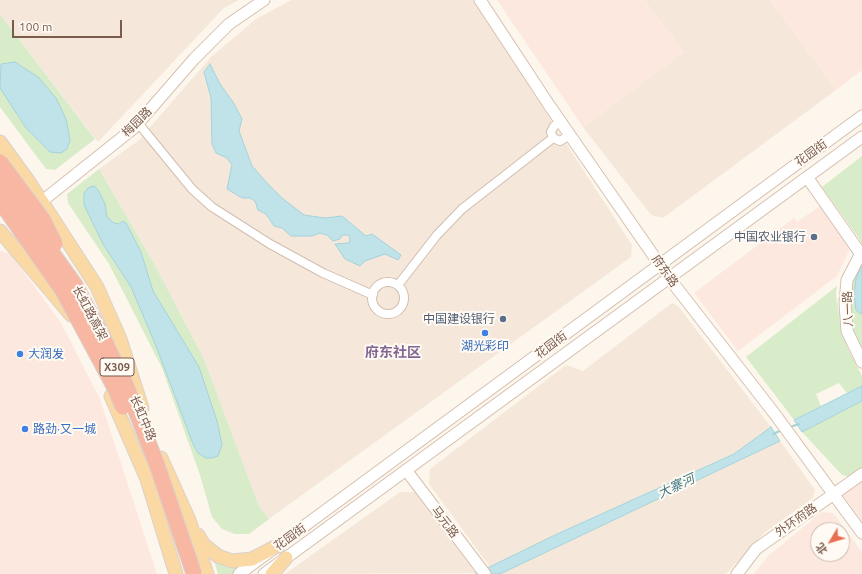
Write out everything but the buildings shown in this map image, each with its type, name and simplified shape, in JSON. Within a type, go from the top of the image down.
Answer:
[{"type":"highway","points":[[0,162],[43,220],[75,285]]},
{"type":"highway","name":"长虹路高架","points":[[0,180],[75,285],[125,383],[157,465],[202,571]]},
{"type":"highway","name":"长虹路高架","points":[[0,201],[50,270],[83,326],[115,388],[149,467],[182,574]]},
{"type":"highway","points":[[0,213],[50,270]]},
{"type":"main road","name":"梅园路","points":[[0,232],[42,201],[138,123],[194,59],[229,24],[264,0]]},
{"type":"main road","name":"府东路","points":[[480,0],[561,122],[669,278],[781,422],[862,533]]},
{"type":"main road","name":"花园街","points":[[239,574],[862,116]]},
{"type":"main road","name":"花园街","points":[[264,574],[862,137]]},
{"type":"main road","points":[[0,142],[42,201],[97,287],[120,339],[153,442]]},
{"type":"main road","name":"长虹中路","points":[[0,170],[80,280],[117,350],[142,417],[189,520],[202,571]]},
{"type":"main road","name":"八一路","points":[[807,177],[858,250],[860,256],[847,280],[845,303],[847,331],[862,362]]},
{"type":"main road","name":"长虹中路","points":[[0,208],[71,315],[95,360],[147,479],[176,574]]},
{"type":"main road","points":[[0,232],[71,315]]},
{"type":"main road","name":"马元路","points":[[406,470],[483,571]]},
{"type":"main road","name":"外环府路","points":[[737,574],[756,549],[862,474]]},
{"type":"main road","points":[[189,520],[204,545],[218,556],[232,562],[252,559],[279,545]]},
{"type":"main road","points":[[272,574],[286,558]]},
{"type":"main road","points":[[182,574],[202,571]]},
{"type":"street","points":[[561,122],[554,126],[551,132],[553,138],[560,141],[570,135]]},
{"type":"street","points":[[138,123],[192,189],[212,207],[277,248],[323,273],[373,295]]},
{"type":"street","points":[[398,285],[437,235],[462,209],[553,138]]},
{"type":"street","points":[[383,283],[393,283],[398,285],[402,289],[404,299],[400,308],[392,313],[382,312],[378,309],[373,300],[373,295],[378,286],[383,283]]},
{"type":"shaded area","points":[[0,0],[239,0],[224,8],[98,142],[0,14]]},
{"type":"shaded area","points":[[291,0],[473,0],[632,245],[631,257],[269,519],[259,506],[204,359],[156,267],[99,169],[139,140],[211,57],[256,19]]},
{"type":"shaded area","points":[[497,0],[644,0],[684,52],[583,127]]},
{"type":"shaded area","points":[[644,0],[770,0],[836,90],[663,218],[651,215],[583,127],[684,52]]},
{"type":"shaded area","points":[[770,0],[862,0],[862,70],[836,90]]},
{"type":"shaded area","points":[[820,206],[846,241],[849,251],[837,276],[738,351],[694,293],[794,218],[797,222]]},
{"type":"shaded area","points":[[0,251],[11,254],[61,323],[100,399],[157,574],[0,574]]},
{"type":"shaded area","points":[[672,303],[678,306],[771,427],[734,454],[555,535],[490,567],[429,484],[430,469],[566,365],[583,371]]},
{"type":"shaded area","points":[[780,441],[815,490],[813,498],[764,533],[726,574],[500,574]]},
{"type":"shaded area","points":[[862,481],[862,521],[843,495]]},
{"type":"shaded area","points":[[400,492],[415,492],[476,573],[285,574]]},
{"type":"shaded area","points":[[822,512],[833,513],[840,522],[810,522],[810,562],[850,562],[850,536],[862,552],[862,574],[754,574],[768,556]]},
{"type":"green space","points":[[0,14],[95,139],[55,170],[46,169],[0,107]]},
{"type":"green space","points":[[862,156],[862,248],[860,240],[822,187]]},
{"type":"green space","points":[[99,169],[156,267],[204,359],[259,506],[269,519],[249,534],[235,534],[222,529],[212,517],[200,475],[162,368],[109,264],[68,203],[67,194]]},
{"type":"green space","points":[[862,248],[862,351],[855,338],[847,310],[846,294]]},
{"type":"green space","points":[[837,286],[836,295],[840,322],[848,349],[862,376],[862,386],[847,393],[839,383],[816,394],[821,406],[794,420],[746,357]]},
{"type":"green space","points":[[862,401],[862,470],[852,477],[842,475],[802,432]]},
{"type":"green space","points":[[212,553],[245,562],[236,574],[218,574]]},
{"type":"water","points":[[15,62],[38,77],[56,98],[66,119],[70,140],[67,149],[61,153],[50,152],[26,128],[0,88],[1,64]]},
{"type":"water","points":[[210,64],[220,84],[233,102],[242,119],[239,131],[252,166],[268,184],[282,198],[304,215],[325,218],[342,216],[366,236],[372,234],[401,255],[398,260],[385,254],[365,261],[360,266],[345,259],[335,244],[349,243],[349,235],[342,235],[340,239],[333,241],[327,235],[320,233],[312,236],[291,236],[282,228],[274,226],[266,214],[258,210],[255,201],[250,198],[242,198],[227,189],[232,165],[227,158],[216,153],[212,144],[211,98],[204,72]]},
{"type":"water","points":[[94,186],[98,190],[105,204],[107,217],[114,223],[119,224],[123,221],[126,223],[141,252],[153,291],[199,367],[217,421],[222,445],[218,456],[206,458],[198,453],[193,444],[156,346],[131,287],[103,244],[84,205],[84,194],[88,188]]},
{"type":"water","points":[[862,264],[861,314],[856,310],[854,294],[856,279]]},
{"type":"water","points":[[862,386],[862,401],[802,432],[794,420]]},
{"type":"water","points":[[771,427],[780,441],[500,574],[475,574],[555,535],[734,454]]},
{"type":"waterway","name":"大寨河","points":[[790,427],[799,424]]},
{"type":"waterway","name":"大寨河","points":[[773,434],[782,430]]},
{"type":"place","name":"中国农业银行","points":[[814,237]]},
{"type":"place","name":"中国建设银行","points":[[503,319]]},
{"type":"place","name":"湖光彩印","points":[[485,333]]},
{"type":"place","name":"大润发","points":[[20,354]]},
{"type":"place","name":"路劲·又一城","points":[[25,429]]},
{"type":"district","name":"府东社区","points":[[393,352]]}]
